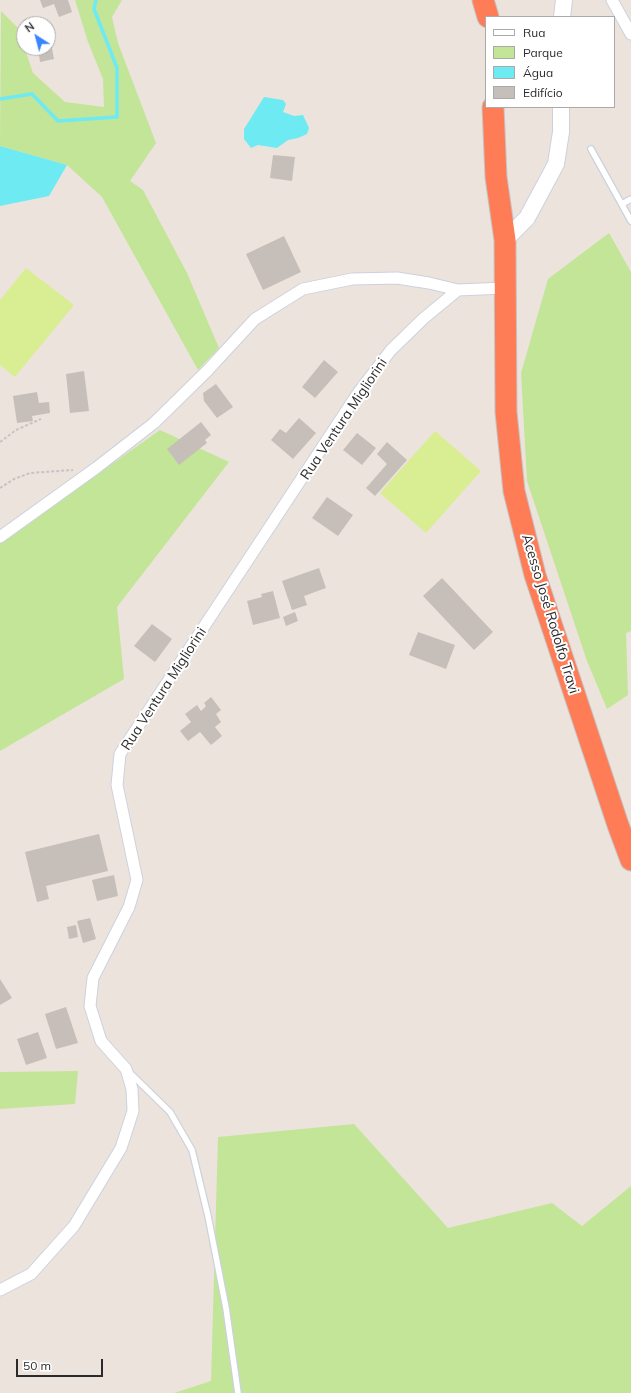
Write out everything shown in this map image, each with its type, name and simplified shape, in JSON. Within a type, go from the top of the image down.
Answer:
[{"type":"highway","points":[[483,0],[488,16]]},
{"type":"highway","name":"Acesso José Rodolfo Travi","points":[[494,108],[496,176],[505,240],[506,412],[514,491],[535,575],[631,860]]},
{"type":"street","points":[[562,16],[564,0]]},
{"type":"street","points":[[612,0],[631,34]]},
{"type":"street","points":[[505,240],[527,218],[556,164],[561,132],[561,108]]},
{"type":"street","points":[[0,537],[96,468],[154,423],[207,371],[255,319],[303,289],[352,279],[397,278],[458,290],[505,288]]},
{"type":"street","name":"Rua Ventura Migliorini","points":[[0,1290],[31,1274],[74,1226],[118,1154],[133,1111],[132,1089],[126,1069],[101,1041],[90,1006],[93,978],[129,907],[137,880],[117,785],[120,754],[358,393],[391,350],[424,318],[458,290]]},
{"type":"lane","points":[[591,149],[631,221]]},
{"type":"lane","points":[[622,204],[631,199]]},
{"type":"lane","points":[[126,1069],[170,1112],[192,1150],[208,1216],[226,1308],[238,1393]]},
{"type":"path","points":[[0,442],[16,430],[41,419]]},
{"type":"path","points":[[0,488],[14,479],[30,474],[96,468]]},
{"type":"green space","points":[[75,0],[122,0],[112,17],[118,43],[156,143],[130,181],[143,190],[187,273],[219,348],[198,370],[102,197],[67,165],[0,146],[1,11],[16,26],[16,56],[27,56],[33,73],[65,102],[104,107],[103,79],[88,42]]},
{"type":"green space","points":[[609,233],[631,272],[631,631],[626,633],[628,695],[607,709],[587,661],[527,481],[521,373],[548,279]]},
{"type":"green space","points":[[26,268],[74,305],[15,377],[0,365],[0,300]]},
{"type":"green space","points":[[160,430],[229,462],[117,607],[124,679],[0,751],[0,543]]},
{"type":"green space","points":[[435,431],[481,471],[426,533],[380,493]]},
{"type":"green space","points":[[78,1071],[75,1104],[0,1109],[0,1072]]},
{"type":"green space","points":[[354,1124],[448,1228],[552,1203],[582,1226],[631,1186],[631,1393],[174,1393],[211,1381],[218,1137]]},
{"type":"water","points":[[264,97],[283,100],[286,104],[283,112],[294,116],[303,115],[309,128],[307,134],[288,140],[277,148],[258,145],[251,148],[244,139],[244,129]]},
{"type":"water","points":[[0,146],[67,165],[49,196],[0,206]]},
{"type":"building","points":[[40,0],[68,0],[72,12],[59,17],[54,4],[43,8]]},
{"type":"building","points":[[39,56],[53,56],[54,59],[40,62]]},
{"type":"building","points":[[273,155],[295,157],[292,181],[270,178]]},
{"type":"building","points":[[284,236],[301,272],[263,290],[246,254]]},
{"type":"building","points":[[324,360],[338,372],[315,398],[302,387]]},
{"type":"building","points":[[84,371],[89,411],[70,413],[66,374]]},
{"type":"building","points":[[216,384],[233,407],[217,418],[204,401],[203,393]]},
{"type":"building","points":[[37,392],[39,403],[49,402],[50,413],[32,416],[33,421],[17,423],[13,396]]},
{"type":"building","points":[[299,418],[316,433],[293,459],[271,440],[280,429],[286,433]]},
{"type":"building","points":[[201,422],[211,435],[205,440],[207,443],[179,465],[167,449]]},
{"type":"building","points":[[357,433],[376,448],[362,465],[343,450]]},
{"type":"building","points":[[387,442],[407,460],[375,496],[366,488],[387,464],[377,454]]},
{"type":"building","points":[[327,497],[353,515],[338,536],[312,518]]},
{"type":"building","points":[[319,568],[326,588],[304,596],[307,605],[292,610],[282,581]]},
{"type":"building","points":[[442,578],[493,632],[474,650],[423,596]]},
{"type":"building","points":[[273,591],[280,618],[253,625],[247,601],[262,597],[261,594]]},
{"type":"building","points":[[295,612],[298,621],[286,626],[283,617]]},
{"type":"building","points":[[152,624],[172,639],[155,662],[134,646]]},
{"type":"building","points":[[418,632],[455,645],[446,669],[409,655]]},
{"type":"building","points":[[211,697],[221,710],[216,714],[221,722],[215,727],[222,736],[211,745],[200,732],[188,741],[180,731],[191,722],[185,714],[197,705],[201,711],[206,706],[204,703]]},
{"type":"building","points":[[99,834],[108,871],[46,886],[49,899],[37,902],[25,852]]},
{"type":"building","points":[[114,875],[118,896],[97,901],[92,880]]},
{"type":"building","points":[[90,918],[96,939],[83,943],[77,921]]},
{"type":"building","points":[[76,925],[78,937],[69,939],[67,927]]},
{"type":"building","points":[[0,979],[12,998],[0,1005]]},
{"type":"building","points":[[66,1007],[78,1043],[56,1049],[45,1014]]},
{"type":"building","points":[[38,1032],[47,1058],[26,1065],[17,1039]]},
{"type":"waterway","points":[[0,99],[32,94],[58,121],[117,117],[117,68],[94,9],[96,0]]}]
